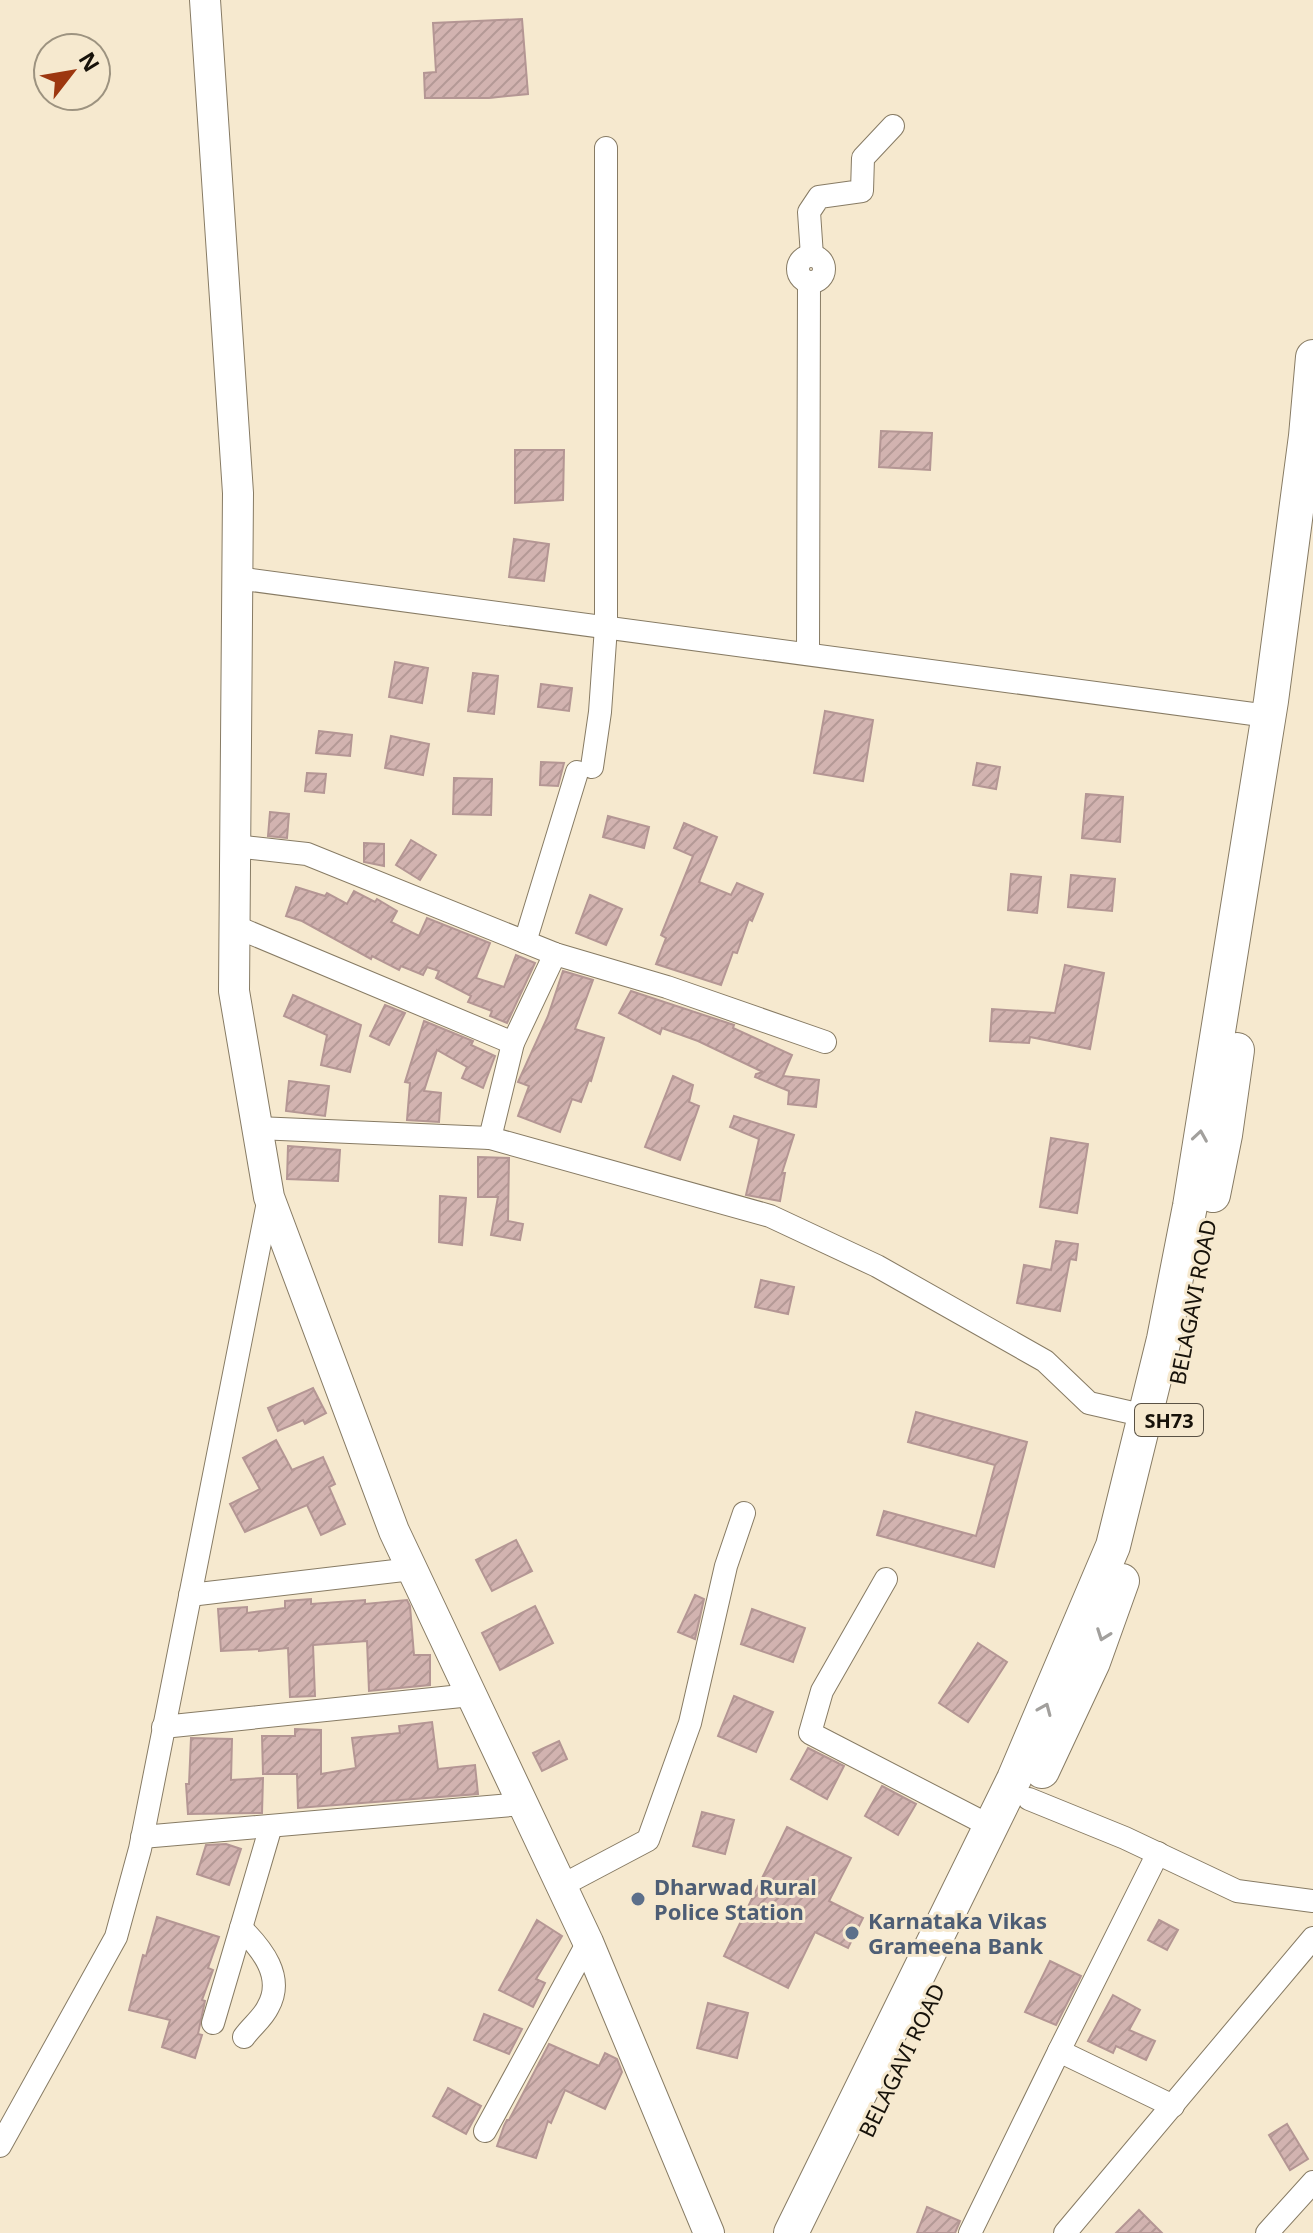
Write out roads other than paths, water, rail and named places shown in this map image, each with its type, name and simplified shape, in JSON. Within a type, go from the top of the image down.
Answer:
[{"type":"main road","points":[[205,0],[238,493],[234,991],[269,1197],[394,1531],[588,1942],[709,2233]]},
{"type":"main road","points":[[791,2233],[992,1827],[1113,1546],[1164,1339],[1190,1206],[1268,716],[1306,436],[1313,357]]},
{"type":"main road","name":"BELAGAVI ROAD","points":[[816,2233],[1093,1662],[1146,1514],[1169,1420],[1225,1135],[1245,989],[1291,717],[1313,543]]},
{"type":"street","points":[[808,654],[809,283],[798,272],[799,264],[804,257],[812,256],[809,212],[819,197],[862,191],[863,158],[893,126]]},
{"type":"street","points":[[525,942],[584,770],[600,712],[606,627],[606,148]]},
{"type":"street","points":[[237,578],[1268,716]]},
{"type":"street","points":[[235,846],[307,854],[555,954],[667,987],[825,1042]]},
{"type":"street","points":[[234,926],[513,1043]]},
{"type":"street","points":[[490,1138],[513,1043],[555,954]]},
{"type":"street","points":[[257,1128],[490,1138],[770,1216],[877,1266],[1045,1361],[1089,1403],[1146,1416]]},
{"type":"street","points":[[0,2146],[116,1937],[142,1837],[269,1197]]},
{"type":"street","points":[[561,1886],[648,1840],[690,1723],[726,1566],[744,1513]]},
{"type":"street","points":[[190,1595],[412,1569]]},
{"type":"street","points":[[886,1579],[822,1691],[810,1733],[992,1827]]},
{"type":"street","points":[[163,1727],[471,1695]]},
{"type":"street","points":[[1029,1799],[1158,1853],[1237,1891],[1313,1901]]},
{"type":"street","points":[[142,1837],[523,1804]]},
{"type":"street","points":[[213,2023],[271,1826]]},
{"type":"street","points":[[970,2233],[1158,1853]]},
{"type":"street","points":[[241,1928],[261,1949],[273,1973],[273,1996],[267,2010],[244,2037]]},
{"type":"street","points":[[1065,2233],[1313,1938]]},
{"type":"street","points":[[485,2131],[588,1942]]},
{"type":"street","points":[[1059,2051],[1173,2106]]},
{"type":"street","points":[[1267,2233],[1313,2182]]},
{"type":"place","name":"Dharwad Rural Police Station","points":[[638,1899]]},
{"type":"place","name":"Karnataka Vikas Grameena Bank","points":[[852,1933]]}]
